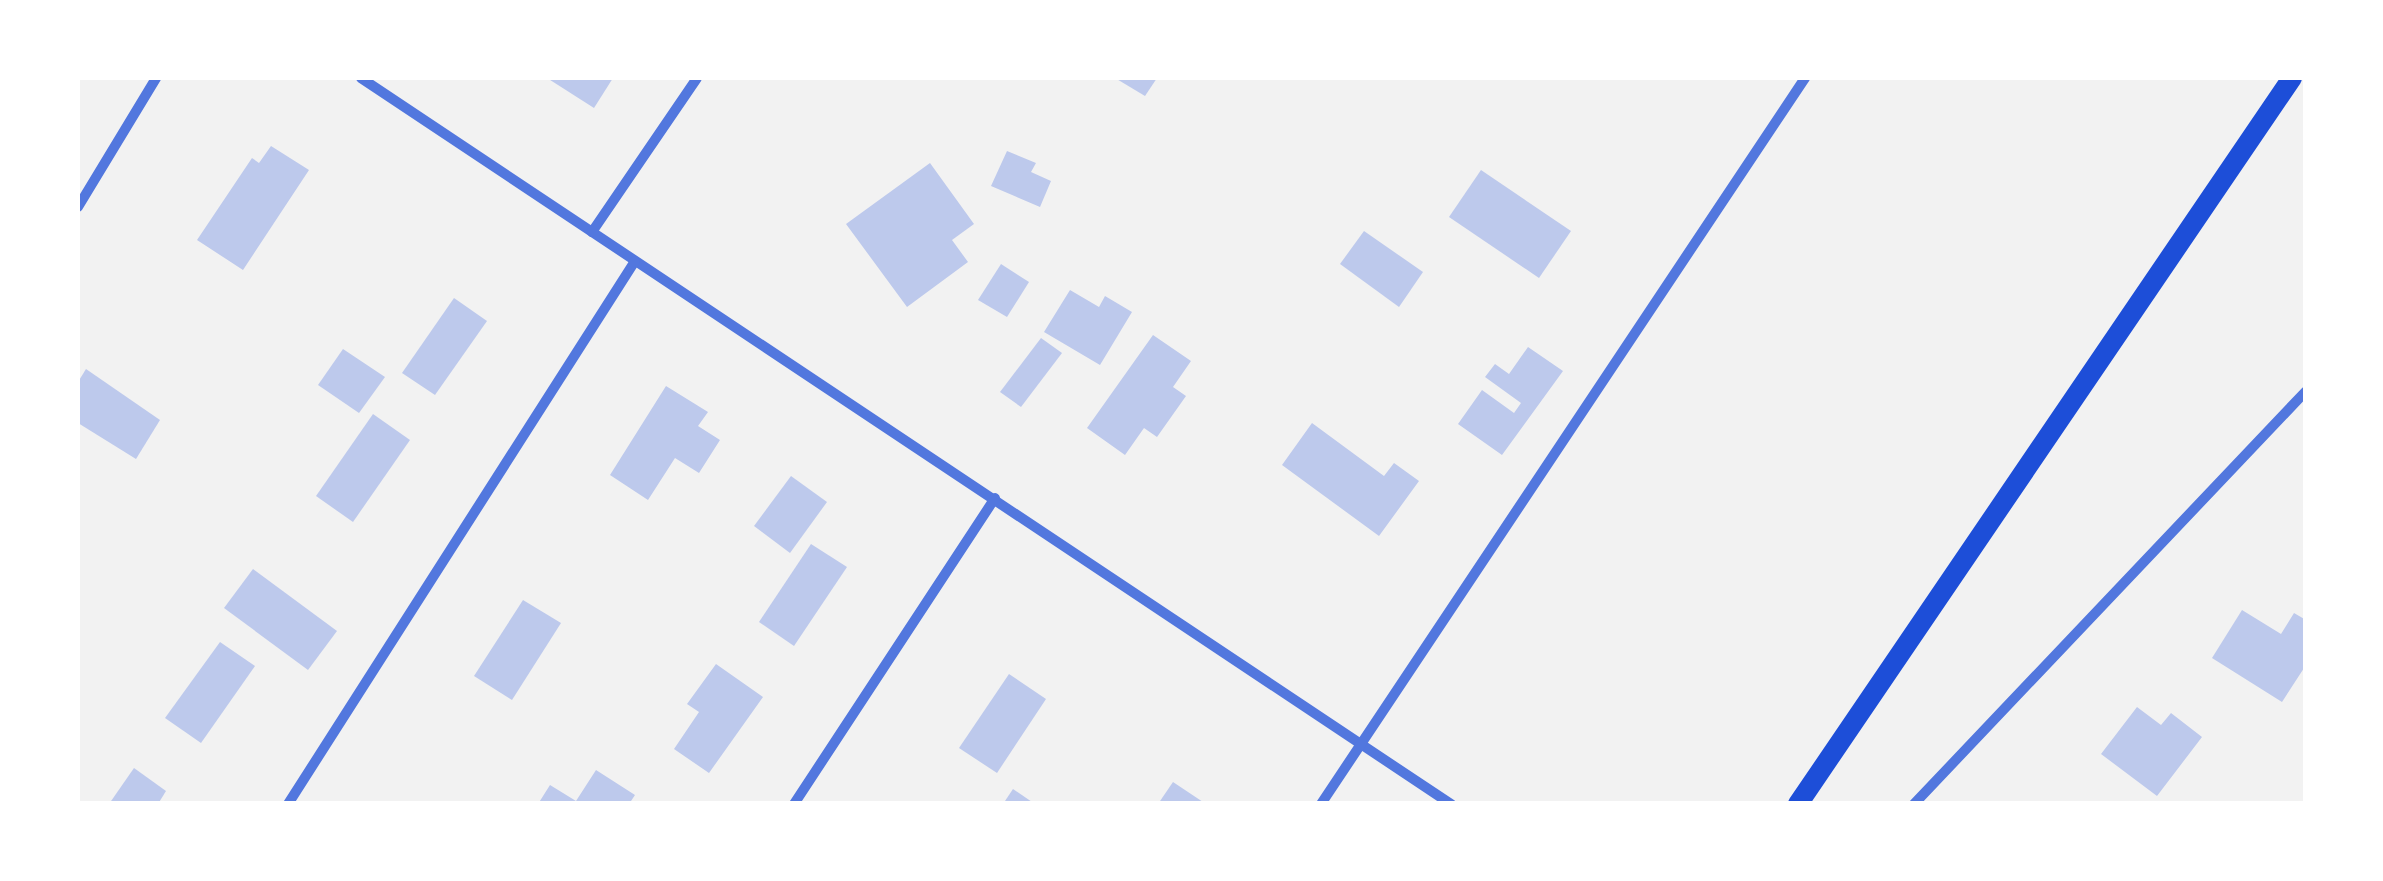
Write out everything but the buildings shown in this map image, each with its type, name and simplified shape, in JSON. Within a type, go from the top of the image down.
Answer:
[{"type":"main road","points":[[1798,804],[2292,78]]},
{"type":"street","points":[[78,207],[156,78]]},
{"type":"street","points":[[361,78],[1451,804]]},
{"type":"street","points":[[592,232],[697,78]]},
{"type":"street","points":[[1320,804],[1805,78]]},
{"type":"street","points":[[288,804],[635,261]]},
{"type":"street","points":[[1914,804],[2306,391]]},
{"type":"street","points":[[794,804],[995,498]]}]
